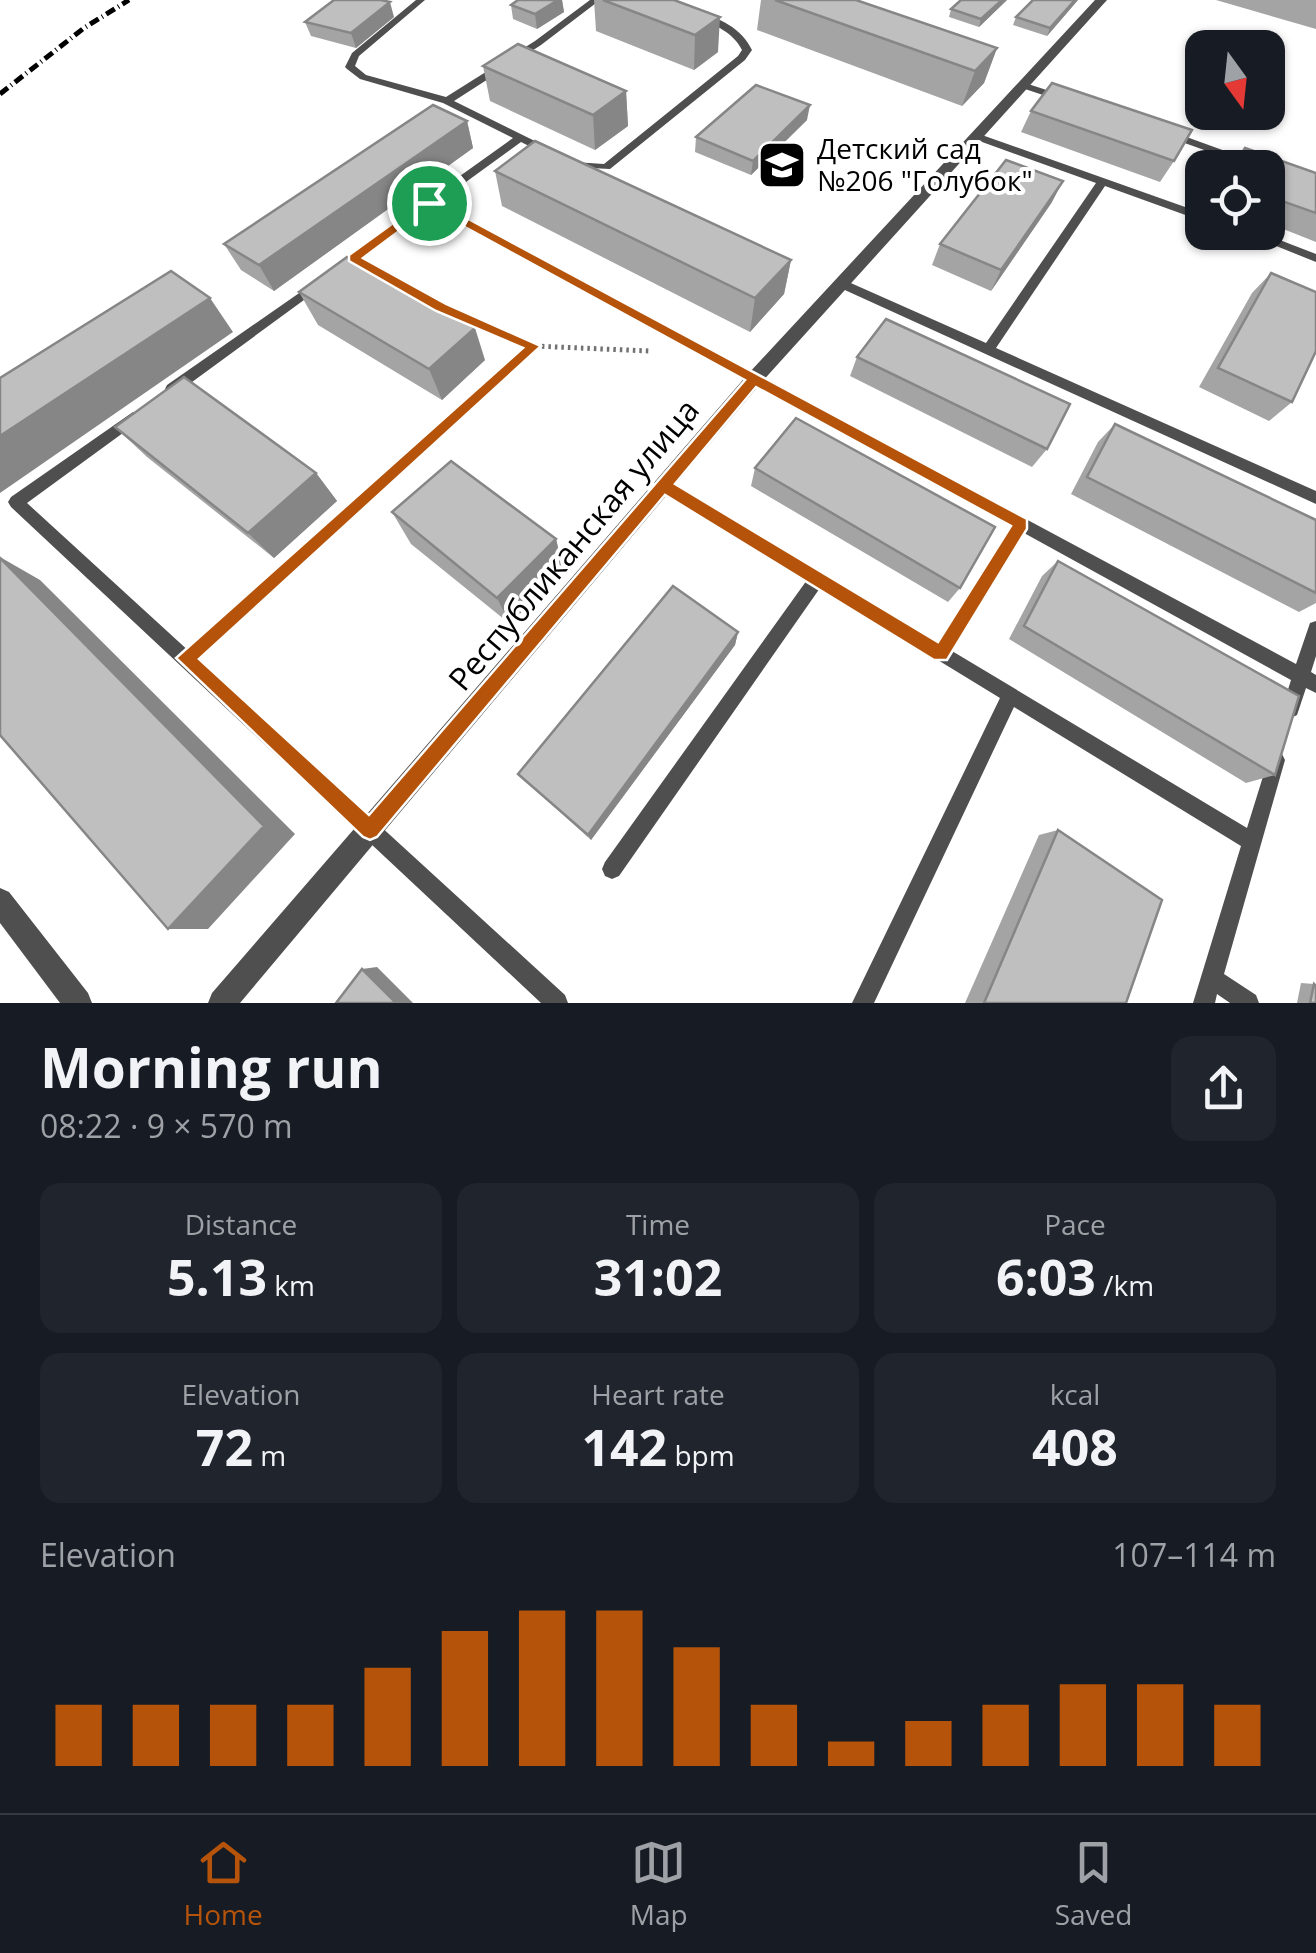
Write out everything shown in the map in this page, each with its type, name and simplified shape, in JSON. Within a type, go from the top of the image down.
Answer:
[{"type":"street","name":"Республиканская улица","points":[[222,1003],[754,379],[1101,0]]},
{"type":"street","points":[[0,901],[78,1003]]},
{"type":"lane","points":[[421,0],[355,55],[350,66],[363,77],[447,102],[580,168],[606,167],[637,146],[747,50],[744,42],[724,26],[692,12],[701,6]]},
{"type":"lane","points":[[447,102],[596,0]]},
{"type":"lane","points":[[1022,85],[1079,104]]},
{"type":"lane","points":[[1154,129],[1215,150]]},
{"type":"lane","points":[[160,398],[521,136]]},
{"type":"lane","points":[[975,136],[1185,211]]},
{"type":"lane","points":[[988,350],[1104,181]]},
{"type":"lane","points":[[429,203],[1308,679]]},
{"type":"lane","points":[[1285,246],[1316,258]]},
{"type":"lane","points":[[840,283],[1316,498]]},
{"type":"lane","points":[[144,409],[16,502],[558,1003]]},
{"type":"lane","points":[[664,485],[1252,842]]},
{"type":"lane","points":[[940,654],[1021,524]]},
{"type":"lane","points":[[612,869],[817,579]]},
{"type":"lane","points":[[1204,1003],[1252,842],[1308,679],[1316,629]]},
{"type":"lane","points":[[863,1003],[1010,696]]},
{"type":"lane","points":[[1212,978],[1248,1003]]},
{"type":"path","points":[[353,258],[441,308],[534,346],[706,352]]},
{"type":"path","points":[[185,658],[534,346]]},
{"type":"building","points":[[334,0],[390,2],[351,33],[305,22]]},
{"type":"building","points":[[518,0],[558,0],[535,14],[511,5]]},
{"type":"building","points":[[603,0],[674,0],[720,17],[695,35]]},
{"type":"building","points":[[775,0],[856,0],[997,48],[975,71]]},
{"type":"building","points":[[961,0],[1002,0],[981,19],[951,9]]},
{"type":"building","points":[[1033,0],[1075,0],[1050,28],[1016,17]]},
{"type":"building","points":[[518,44],[626,91],[593,115],[483,66]]},
{"type":"building","points":[[1052,83],[1192,130],[1174,161],[1031,111]]},
{"type":"building","points":[[756,85],[810,105],[753,161],[696,137]]},
{"type":"building","points":[[433,105],[467,121],[259,265],[224,244]]},
{"type":"building","points":[[535,141],[791,260],[755,298],[495,171]]},
{"type":"building","points":[[1006,160],[1063,181],[1001,270],[940,244]]},
{"type":"building","points":[[1285,162],[1316,173],[1316,213],[1285,202]]},
{"type":"building","points":[[347,257],[475,328],[429,369],[299,292]]},
{"type":"building","points":[[171,271],[210,298],[0,436],[0,378]]},
{"type":"building","points":[[1271,273],[1316,292],[1316,351],[1292,402],[1218,368]]},
{"type":"building","points":[[886,319],[1070,404],[1047,449],[857,357]]},
{"type":"building","points":[[184,377],[316,473],[248,533],[115,427]]},
{"type":"building","points":[[796,418],[995,527],[960,588],[755,468]]},
{"type":"building","points":[[1115,424],[1316,520],[1316,593],[1087,477]]},
{"type":"building","points":[[451,461],[556,539],[497,598],[392,512]]},
{"type":"building","points":[[0,558],[264,826],[168,929],[0,735]]},
{"type":"building","points":[[1058,561],[1299,696],[1275,775],[1024,626]]},
{"type":"building","points":[[673,586],[738,632],[588,835],[518,774]]},
{"type":"building","points":[[1058,830],[1162,900],[1126,1003],[984,1003]]},
{"type":"building","points":[[362,969],[396,1003],[336,1003]]},
{"type":"building","points":[[1314,984],[1316,1003],[1310,1003]]},
{"type":"railway","points":[[0,94],[84,28],[129,0]]},
{"type":"place","name":"Детский сад №206 \"Голубок\"","points":[[782,165]]},
{"type":"route","points":[[429,203],[353,258],[441,308],[534,346],[185,658],[370,830],[754,379],[1021,524],[940,654],[664,485],[754,379],[429,203]]}]
